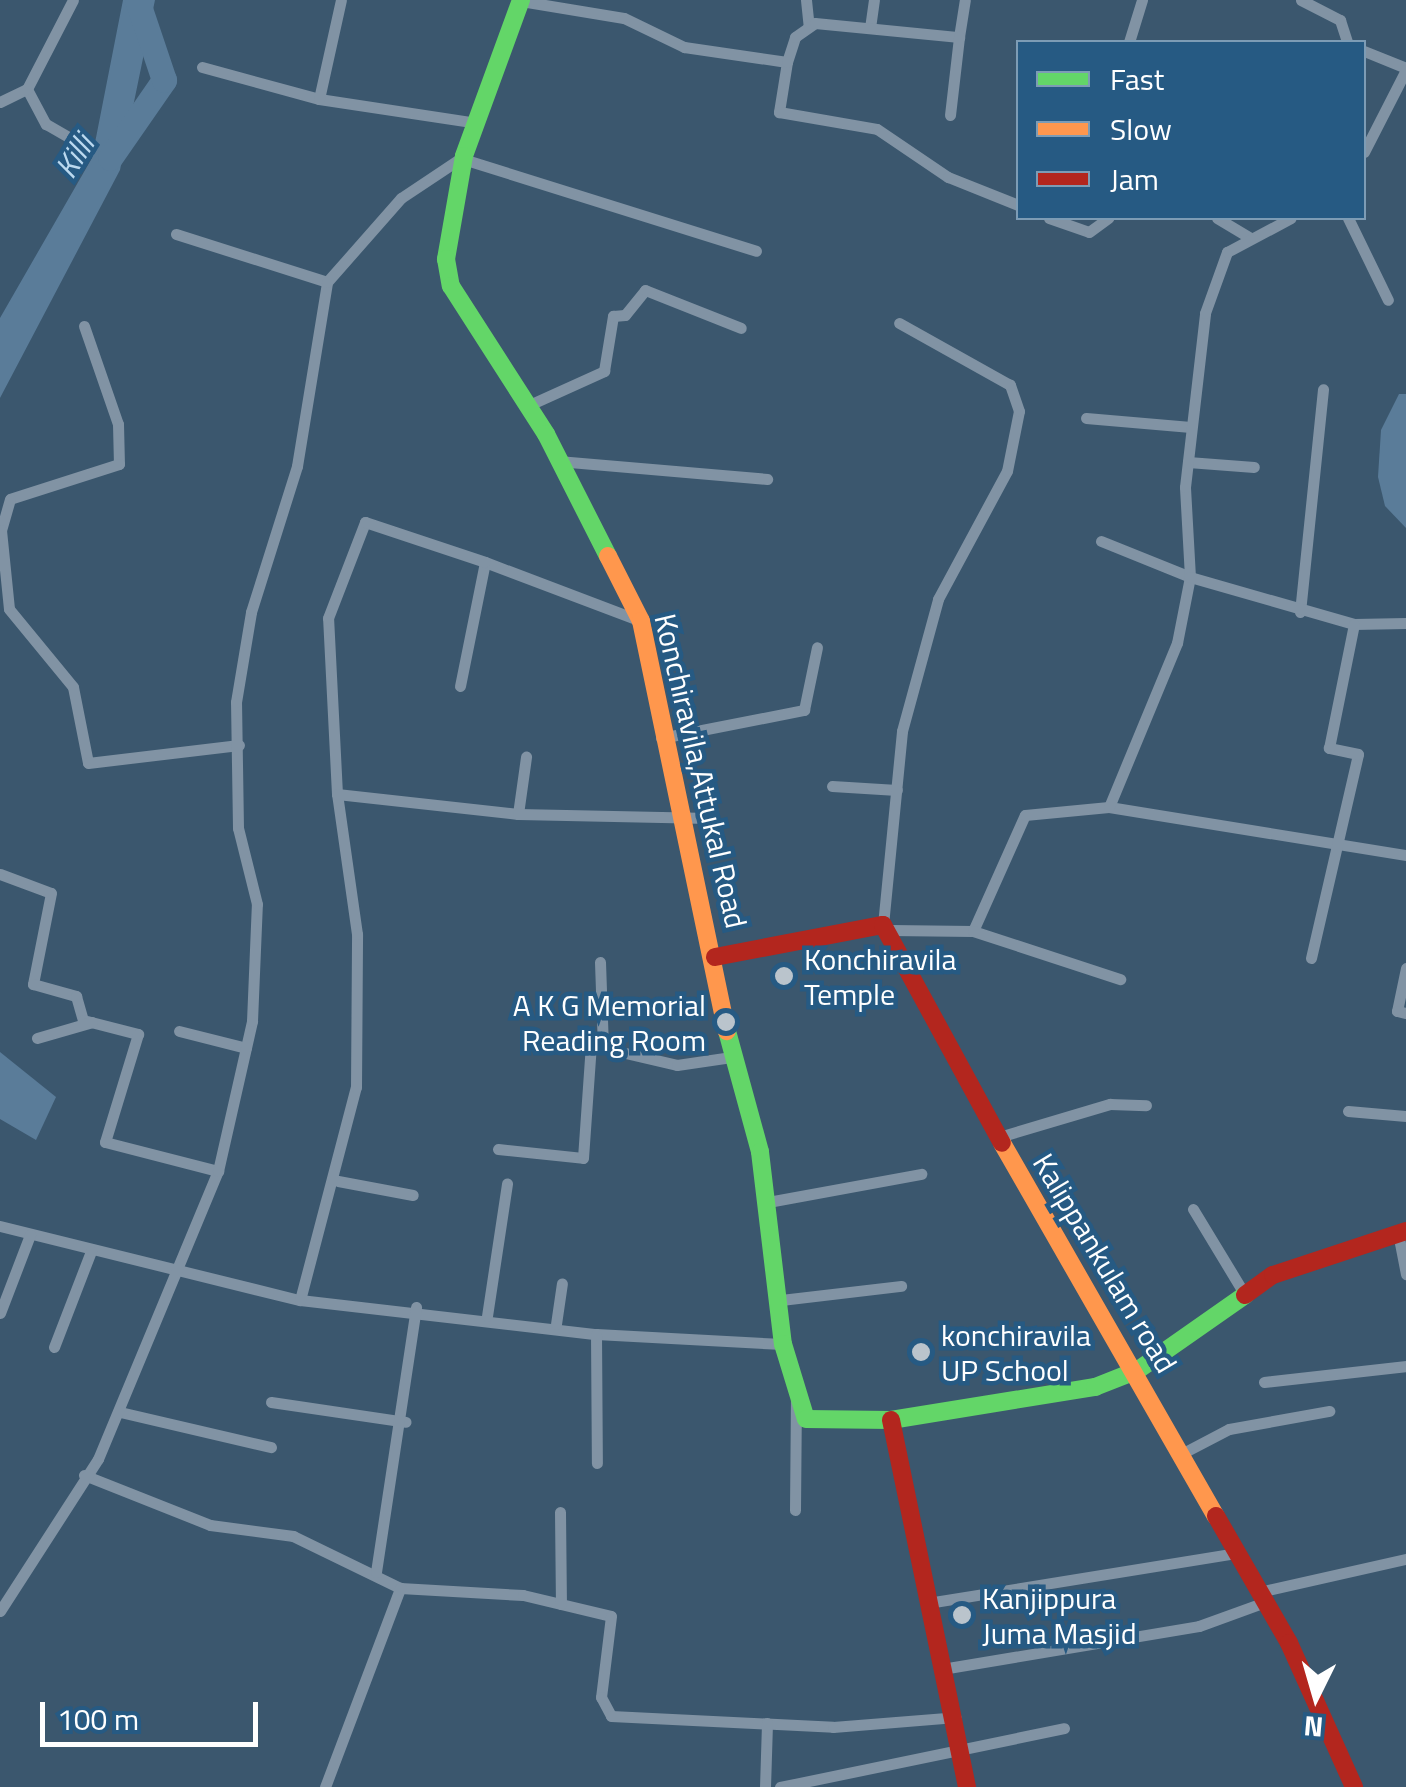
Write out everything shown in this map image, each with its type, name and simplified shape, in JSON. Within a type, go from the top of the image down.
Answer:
[{"type":"main road","name":"Konchiravila,Attukal Road","points":[[521,1],[464,158],[446,259],[451,286],[558,460],[641,621],[679,823],[715,957],[731,1057],[768,1202],[783,1344],[796,1398]]},
{"type":"main road","points":[[715,957],[801,932],[887,927]]},
{"type":"main road","name":"Kalippankulam road","points":[[887,927],[999,1137],[1138,1370],[1262,1597],[1354,1787]]},
{"type":"main road","points":[[796,1398],[806,1420],[891,1420],[1094,1387],[1138,1370],[1245,1295],[1340,1246],[1402,1232]]},
{"type":"main road","points":[[891,1420],[948,1668],[967,1787]]},
{"type":"street","points":[[0,102],[27,89],[73,0]]},
{"type":"street","points":[[319,98],[340,0]]},
{"type":"street","points":[[806,0],[809,28],[787,62],[779,112],[878,128],[948,177],[1016,204]]},
{"type":"street","points":[[870,28],[874,0]]},
{"type":"street","points":[[950,115],[964,0]]},
{"type":"street","points":[[1130,40],[1142,0]]},
{"type":"street","points":[[1301,0],[1340,20],[1346,40]]},
{"type":"street","points":[[521,1],[624,18],[684,47],[787,62]]},
{"type":"street","points":[[809,28],[870,28],[960,37]]},
{"type":"street","points":[[1366,53],[1406,69],[1366,148]]},
{"type":"street","points":[[202,67],[319,98],[478,123]]},
{"type":"street","points":[[27,89],[46,124],[74,140],[77,160]]},
{"type":"street","points":[[0,1611],[120,1412],[218,1171],[246,1048],[256,904],[238,828],[239,746],[251,612],[297,466],[327,282],[401,198],[464,158],[756,251]]},
{"type":"street","points":[[1055,220],[1089,232],[1105,220]]},
{"type":"street","points":[[1220,220],[1250,238]]},
{"type":"street","points":[[1109,808],[1178,644],[1190,577],[1191,427],[1216,278],[1228,252],[1286,220]]},
{"type":"street","points":[[1349,220],[1388,300]]},
{"type":"street","points":[[176,234],[327,282]]},
{"type":"street","points":[[526,406],[604,371],[612,316],[626,315],[645,290],[741,328]]},
{"type":"street","points":[[898,323],[1010,385],[1019,411],[1006,472],[938,599],[902,731],[887,927],[973,931],[1120,979]]},
{"type":"street","points":[[84,326],[118,424],[120,464],[10,500],[1,530],[9,609],[73,687],[88,763],[239,746]]},
{"type":"street","points":[[1300,612],[1324,389]]},
{"type":"street","points":[[1086,418],[1191,427]]},
{"type":"street","points":[[558,460],[768,479]]},
{"type":"street","points":[[1188,462],[1254,467]]},
{"type":"street","points":[[300,1300],[338,1181],[356,1087],[359,980],[336,794],[328,618],[365,522],[641,621]]},
{"type":"street","points":[[1100,541],[1190,577],[1300,612],[1354,624],[1406,623]]},
{"type":"street","points":[[460,686],[485,562]]},
{"type":"street","points":[[1310,958],[1358,754],[1329,748],[1354,624]]},
{"type":"street","points":[[661,738],[804,710],[817,647]]},
{"type":"street","points":[[518,814],[526,757]]},
{"type":"street","points":[[832,786],[896,790]]},
{"type":"street","points":[[336,794],[518,814],[679,823],[709,818]]},
{"type":"street","points":[[973,931],[1024,815],[1109,808],[1406,855]]},
{"type":"street","points":[[0,874],[51,893],[34,984],[76,996],[92,1022]]},
{"type":"street","points":[[600,962],[603,1049]]},
{"type":"street","points":[[1406,968],[1397,1011],[1406,1013]]},
{"type":"street","points":[[37,1038],[92,1022],[138,1034],[105,1142],[218,1171]]},
{"type":"street","points":[[180,1031],[246,1048]]},
{"type":"street","points":[[498,1149],[583,1158],[591,1045],[676,1065],[731,1057]]},
{"type":"street","points":[[999,1137],[1110,1104],[1146,1105]]},
{"type":"street","points":[[1348,1111],[1406,1116]]},
{"type":"street","points":[[768,1202],[921,1174]]},
{"type":"street","points":[[338,1181],[413,1195]]},
{"type":"street","points":[[486,1316],[507,1184]]},
{"type":"street","points":[[1193,1209],[1245,1295]]},
{"type":"street","points":[[0,1226],[300,1300],[416,1307],[556,1324],[596,1334],[783,1344]]},
{"type":"street","points":[[1402,1232],[1406,1274]]},
{"type":"street","points":[[0,1313],[30,1235]]},
{"type":"street","points":[[54,1348],[91,1251]]},
{"type":"street","points":[[556,1324],[562,1283]]},
{"type":"street","points":[[781,1300],[901,1286]]},
{"type":"street","points":[[376,1572],[406,1422],[416,1307]]},
{"type":"street","points":[[596,1334],[597,1463]]},
{"type":"street","points":[[1264,1382],[1406,1366]]},
{"type":"street","points":[[795,1510],[796,1398]]},
{"type":"street","points":[[271,1402],[406,1422]]},
{"type":"street","points":[[1182,1454],[1229,1429],[1329,1410]]},
{"type":"street","points":[[120,1412],[271,1447]]},
{"type":"street","points":[[84,1475],[210,1525],[293,1536],[376,1572],[400,1588],[561,1604],[610,1616],[600,1697],[611,1716],[767,1723],[956,1717]]},
{"type":"street","points":[[560,1512],[561,1604]]},
{"type":"street","points":[[934,1602],[1237,1552]]},
{"type":"street","points":[[948,1668],[1198,1626],[1262,1597],[1406,1559]]},
{"type":"street","points":[[324,1787],[400,1588]]},
{"type":"street","points":[[765,1787],[767,1723]]},
{"type":"street","points":[[780,1787],[1064,1728]]},
{"type":"water","points":[[123,0],[155,0],[120,170],[0,398],[0,318],[92,158]]},
{"type":"water","points":[[1399,394],[1406,394],[1406,528],[1385,506],[1378,477],[1381,430]]},
{"type":"water","points":[[0,1052],[56,1097],[36,1140],[0,1119]]},
{"type":"waterway","name":"Killi","points":[[110,158],[164,80],[137,0]]},
{"type":"traffic: fast","points":[[521,0],[464,156],[446,259],[451,286],[546,434],[608,556]]},
{"type":"traffic: fast","points":[[727,1031],[760,1152],[783,1344],[806,1419],[891,1420],[1095,1387],[1138,1370],[1245,1295]]},
{"type":"traffic: slow","points":[[608,556],[641,621],[727,1031]]},
{"type":"traffic: slow","points":[[1002,1143],[1216,1516]]},
{"type":"traffic: jam","points":[[715,957],[883,925],[1002,1143]]},
{"type":"traffic: jam","points":[[1245,1295],[1273,1275],[1406,1231]]},
{"type":"traffic: jam","points":[[891,1420],[967,1787]]},
{"type":"traffic: jam","points":[[1216,1516],[1289,1643],[1354,1787]]},
{"type":"place","name":"Konchiravila Temple","points":[[784,976]]},
{"type":"place","name":"A K G Memorial Reading Room","points":[[726,1022]]},
{"type":"place","name":"konchiravila UP School","points":[[921,1352]]},
{"type":"place","name":"Kanjippura Juma Masjid","points":[[962,1615]]}]
